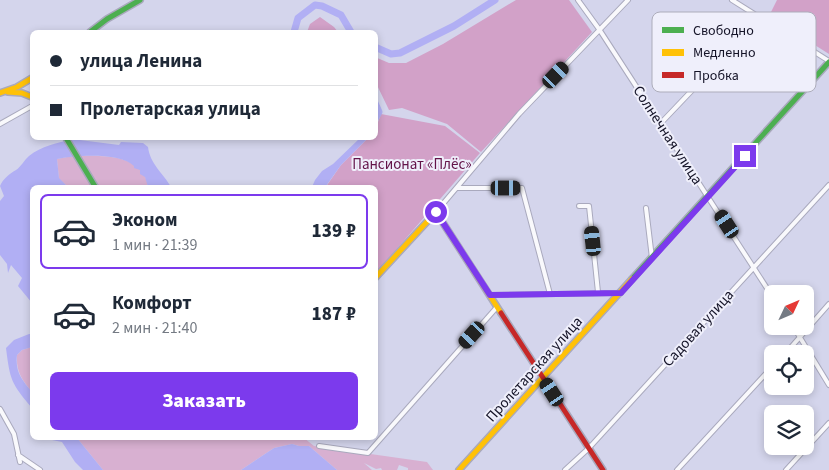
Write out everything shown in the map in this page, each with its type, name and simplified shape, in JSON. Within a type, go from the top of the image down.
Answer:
[{"type":"street","points":[[93,30],[140,0]]},
{"type":"street","name":"Солнечная улица","points":[[578,0],[709,196],[765,285]]},
{"type":"street","points":[[378,275],[436,212],[519,114],[628,0]]},
{"type":"street","points":[[732,0],[750,12]]},
{"type":"street","points":[[816,54],[829,62]]},
{"type":"street","name":"Пролетарская улица","points":[[816,77],[829,62]]},
{"type":"street","points":[[8,92],[30,79]]},
{"type":"street","points":[[660,124],[690,92]]},
{"type":"street","name":"Пролетарская улица","points":[[459,470],[802,92]]},
{"type":"street","points":[[0,93],[22,93],[30,96]]},
{"type":"street","points":[[0,124],[30,107]]},
{"type":"street","points":[[67,140],[94,185]]},
{"type":"street","name":"Садовая улица","points":[[566,470],[589,448],[829,185]]},
{"type":"street","points":[[456,188],[522,188],[550,294]]},
{"type":"street","points":[[579,206],[589,206],[598,292]]},
{"type":"street","points":[[646,208],[652,258]]},
{"type":"street","points":[[436,212],[603,470]]},
{"type":"street","points":[[490,295],[621,293]]},
{"type":"street","points":[[793,345],[829,304]]},
{"type":"street","points":[[319,446],[368,453],[497,307]]},
{"type":"street","points":[[798,335],[829,385]]},
{"type":"street","points":[[676,470],[764,376]]},
{"type":"street","points":[[0,409],[14,434],[20,462]]},
{"type":"street","points":[[786,470],[829,423]]},
{"type":"street","points":[[18,455],[40,470]]},
{"type":"shaded area","points":[[72,156],[118,158],[138,167],[145,176],[147,185],[66,185],[59,179],[57,159]]},
{"type":"shaded area","points":[[30,348],[30,390],[20,375],[18,366],[17,355],[22,350]]},
{"type":"shaded area","points":[[79,440],[306,440],[314,446],[427,462],[433,470],[408,470],[408,468],[399,465],[397,470],[382,470],[381,468],[376,469],[364,463],[372,470],[337,470],[309,446],[292,444],[274,448],[241,470],[103,470]]},
{"type":"green space","points":[[516,0],[569,0],[592,32],[481,152],[447,124],[402,108],[389,110],[378,87],[378,58],[389,63],[406,63],[443,44]]},
{"type":"green space","points":[[777,0],[829,0],[829,54],[816,46],[816,12],[771,12]]},
{"type":"green space","points":[[320,17],[336,30],[308,30],[310,24]]},
{"type":"green space","name":"Пансионат «Плёс»","points":[[381,114],[445,126],[480,153],[378,271],[378,185],[327,185],[341,165],[366,140],[378,140],[378,122]]},
{"type":"water","points":[[68,140],[119,145],[121,142],[143,143],[148,147],[151,158],[170,185],[147,185],[145,177],[140,174],[140,170],[119,158],[75,156],[57,159],[59,178],[66,185],[30,185],[30,301],[18,286],[22,278],[11,265],[8,273],[7,264],[0,255],[0,201],[4,196],[0,186],[6,177],[18,169],[27,158],[50,145]]},
{"type":"water","points":[[358,140],[366,140],[341,165],[327,185],[313,185],[322,171],[333,164]]},
{"type":"water","points":[[30,334],[30,348],[22,350],[17,355],[17,366],[20,375],[30,390],[30,406],[20,393],[10,374],[6,348],[14,340]]},
{"type":"water","points":[[52,440],[79,440],[103,470],[83,470],[75,462],[62,442]]},
{"type":"water","points":[[292,444],[309,446],[337,470],[241,470],[274,448]]},
{"type":"waterway","points":[[378,48],[391,54],[400,53],[454,26],[495,0]]},
{"type":"waterway","points":[[295,30],[298,18],[315,5],[322,6],[341,15],[350,30]]},
{"type":"waterway","points":[[378,110],[378,114]]},
{"type":"traffic: fast","points":[[93,30],[107,19],[140,0]]},
{"type":"traffic: fast","points":[[816,76],[829,62]]},
{"type":"traffic: fast","points":[[632,279],[802,92]]},
{"type":"traffic: fast","points":[[67,140],[94,185]]},
{"type":"traffic: slow","points":[[0,93],[17,87],[30,79]]},
{"type":"traffic: slow","points":[[8,92],[22,93],[30,96]]},
{"type":"traffic: slow","points":[[378,275],[436,212],[501,313]]},
{"type":"traffic: slow","points":[[459,470],[632,279]]},
{"type":"traffic: jam","points":[[501,313],[603,470]]},
{"type":"route","points":[[436,212],[490,295],[621,293],[745,156]]}]
